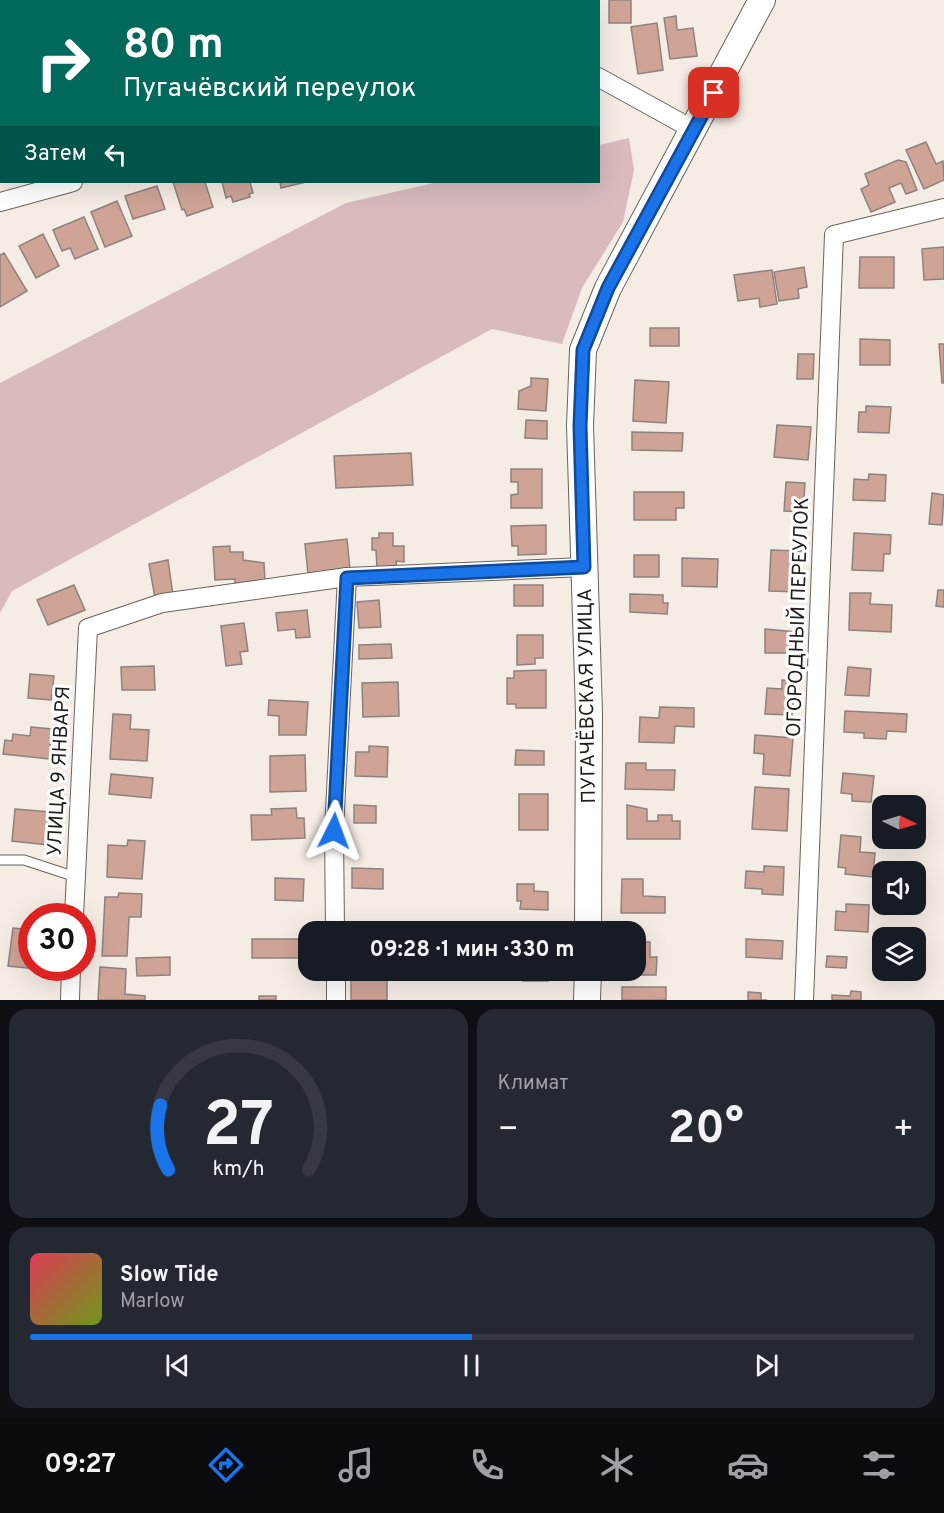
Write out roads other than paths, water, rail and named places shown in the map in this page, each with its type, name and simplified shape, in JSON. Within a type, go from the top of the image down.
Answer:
[{"type":"main road","name":"ПУГАЧЁВСКАЯ УЛИЦА","points":[[588,921],[589,713],[580,426],[583,350],[608,288],[762,0]]},
{"type":"main road","points":[[588,981],[588,1000]]},
{"type":"street","points":[[600,78],[694,130]]},
{"type":"street","points":[[0,202],[69,183]]},
{"type":"street","name":"ОГОРОДНЫЙ ПЕРЕУЛОК","points":[[804,1000],[834,235],[944,208]]},
{"type":"street","points":[[335,921],[334,831],[347,578],[584,567]]},
{"type":"street","name":"УЛИЦА 9 ЯНВАРЯ","points":[[75,903],[88,628],[162,603],[347,578]]},
{"type":"street","points":[[70,1000],[71,981]]},
{"type":"street","points":[[336,981],[336,1000]]},
{"type":"lane","points":[[0,860],[24,860],[76,877]]}]
